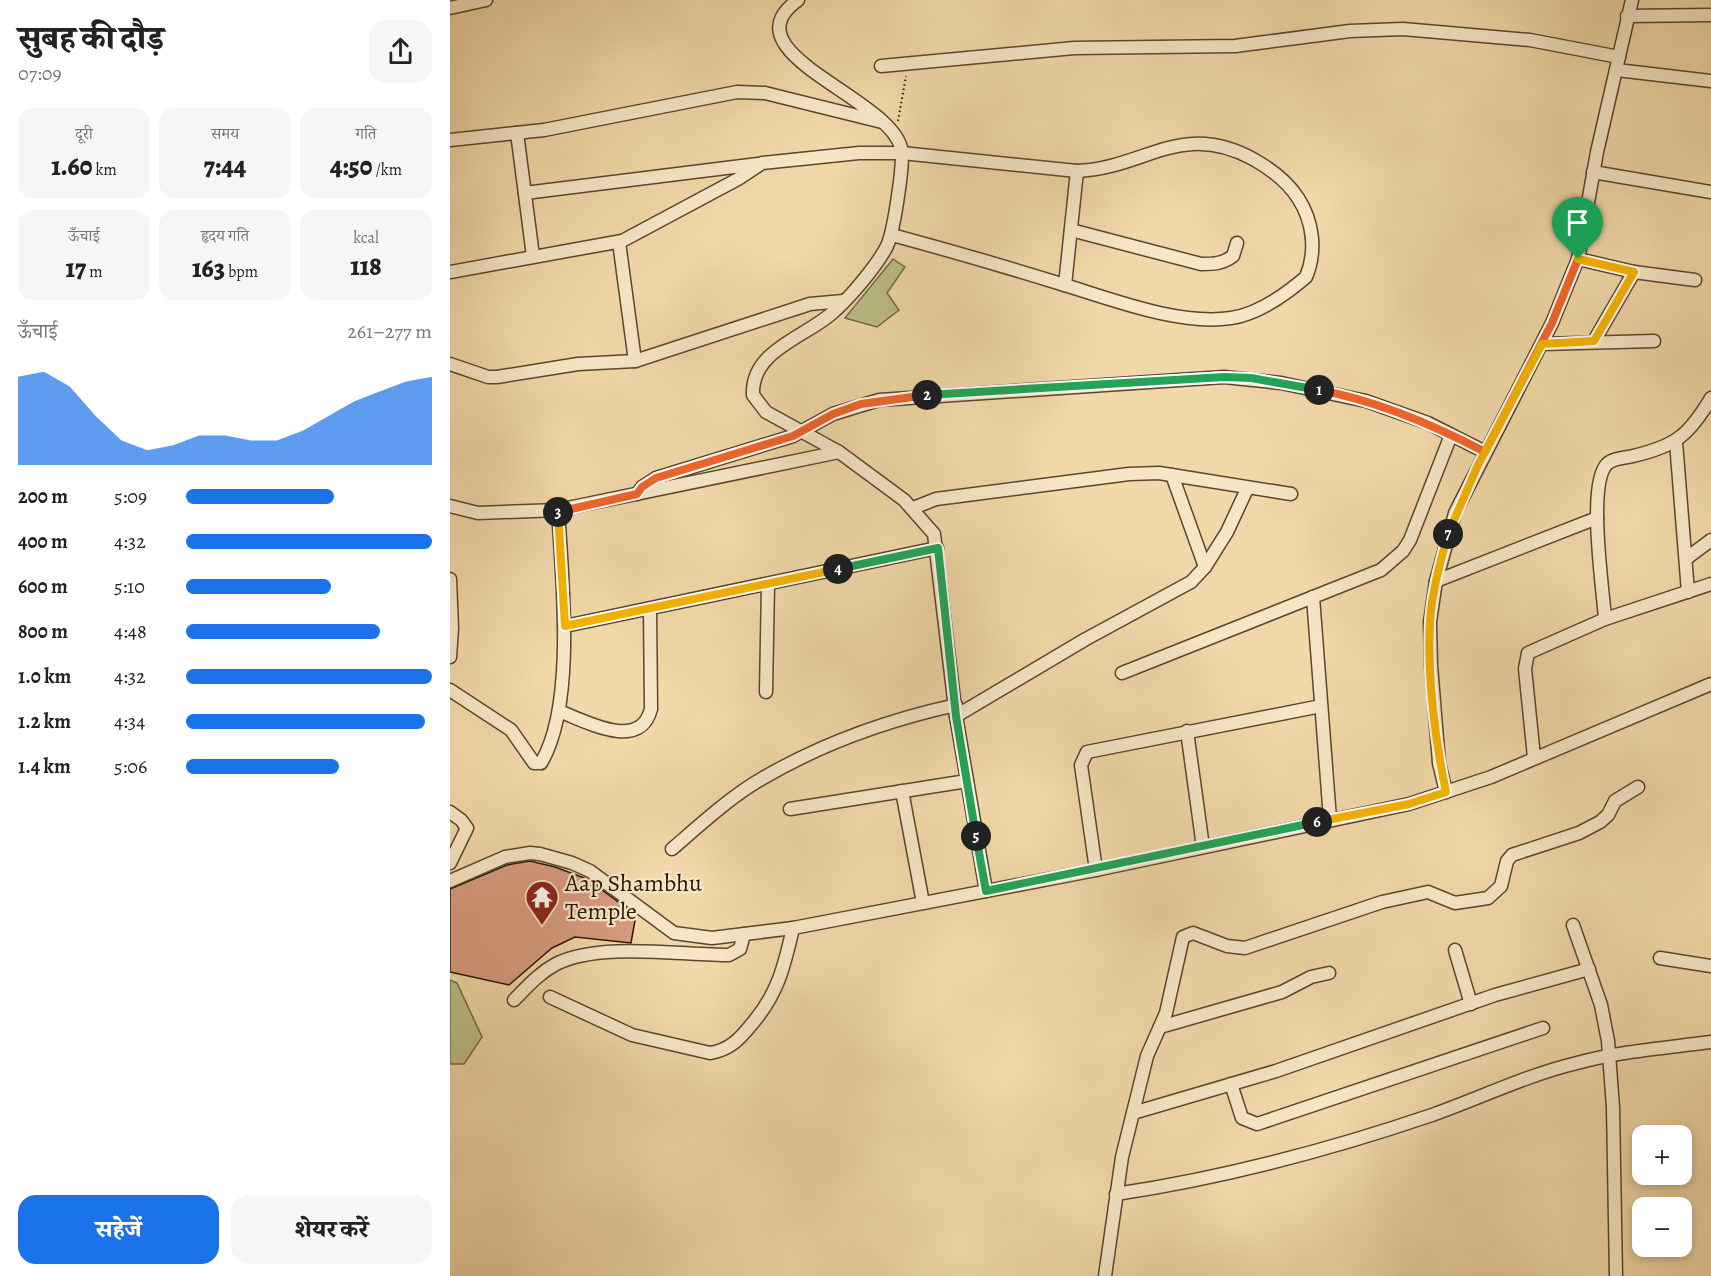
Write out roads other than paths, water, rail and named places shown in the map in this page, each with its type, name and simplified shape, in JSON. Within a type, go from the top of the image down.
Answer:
[{"type":"street","points":[[450,8],[486,0]]},
{"type":"street","points":[[798,0],[787,8],[779,30],[781,41],[788,51],[808,69],[853,97],[889,126],[902,153],[892,235],[884,252],[843,302],[825,319],[770,356],[755,378],[753,395],[766,412],[839,452],[913,508],[934,534],[938,548],[956,710],[986,891]]},
{"type":"street","points":[[1446,792],[1439,763],[1431,665],[1430,622],[1436,581],[1455,513],[1542,344],[1578,259],[1593,172],[1632,0]]},
{"type":"street","points":[[1627,16],[1711,15]]},
{"type":"street","points":[[881,66],[1074,48],[1235,46],[1350,31],[1403,29],[1530,40],[1619,57]]},
{"type":"street","points":[[1617,70],[1711,81]]},
{"type":"street","points":[[450,140],[517,133],[738,92],[765,93],[889,126]]},
{"type":"street","points":[[517,133],[533,256]]},
{"type":"street","points":[[525,193],[859,153],[902,153],[1093,171],[1168,148],[1216,143],[1260,163],[1292,189],[1308,218],[1312,233],[1311,260],[1306,277],[1260,309],[1231,318],[1184,317],[892,235]]},
{"type":"street","points":[[450,272],[619,242],[738,179],[762,163]]},
{"type":"street","points":[[1065,285],[1077,171]]},
{"type":"street","points":[[1593,172],[1711,192]]},
{"type":"street","points":[[1071,230],[1200,264],[1217,264],[1226,261],[1233,256],[1237,243]]},
{"type":"street","points":[[619,242],[635,361]]},
{"type":"street","points":[[1578,259],[1634,272],[1695,280]]},
{"type":"street","points":[[1594,341],[1634,272]]},
{"type":"street","points":[[450,364],[488,377],[497,377],[578,364],[635,361],[810,304],[843,302]]},
{"type":"street","points":[[1542,344],[1654,341]]},
{"type":"street","points":[[637,494],[642,487],[656,478],[793,436],[833,414],[861,404],[897,397],[1224,377],[1281,383],[1366,401],[1416,418],[1485,452]]},
{"type":"street","points":[[1605,619],[1597,518],[1600,476],[1608,463],[1676,442],[1695,423],[1711,398]]},
{"type":"street","points":[[1122,673],[1381,570],[1403,551],[1422,513],[1451,435]]},
{"type":"street","points":[[1676,442],[1689,592]]},
{"type":"street","points":[[450,506],[478,513],[558,510],[839,452]]},
{"type":"street","points":[[913,508],[936,499],[1129,474],[1172,475],[1247,489],[1291,494]]},
{"type":"street","points":[[1172,475],[1205,567]]},
{"type":"street","points":[[672,849],[726,803],[762,778],[864,730],[956,710],[1191,582],[1205,567],[1227,532],[1247,489]]},
{"type":"street","points":[[450,690],[511,729],[537,765],[544,758],[559,711],[565,626],[558,510]]},
{"type":"street","points":[[1436,581],[1597,518]]},
{"type":"street","points":[[1687,558],[1711,540]]},
{"type":"street","points":[[565,626],[938,548]]},
{"type":"street","points":[[450,579],[452,628],[450,657]]},
{"type":"street","points":[[766,692],[768,584]]},
{"type":"street","points":[[1534,757],[1526,659],[1533,649],[1605,619],[1711,584]]},
{"type":"street","points":[[1313,597],[1330,819]]},
{"type":"street","points":[[559,711],[606,730],[639,728],[647,722],[651,709],[650,609]]},
{"type":"street","points":[[450,881],[505,858],[530,853],[540,854],[590,871],[674,933],[712,938],[793,928],[1096,870],[1409,804],[1491,777],[1711,684]]},
{"type":"street","points":[[1096,870],[1081,765],[1082,758],[1093,750],[1321,706]]},
{"type":"street","points":[[1187,731],[1203,847]]},
{"type":"street","points":[[790,809],[967,781]]},
{"type":"street","points":[[1105,1276],[1116,1194],[1133,1113],[1147,1056],[1166,1013],[1180,943],[1187,935],[1193,933],[1227,946],[1245,948],[1382,902],[1428,892],[1455,903],[1488,898],[1501,886],[1507,861],[1512,855],[1579,833],[1600,822],[1608,815],[1615,801],[1638,787]]},
{"type":"street","points":[[902,791],[923,903]]},
{"type":"street","points":[[450,812],[467,828],[450,863]]},
{"type":"street","points":[[1573,925],[1601,1005],[1610,1055],[1616,1276]]},
{"type":"street","points":[[550,997],[632,1035],[710,1053],[720,1052],[729,1048],[744,1034],[772,999],[793,928]]},
{"type":"street","points":[[514,1000],[536,978],[561,961],[611,951],[729,955],[740,949],[744,934]]},
{"type":"street","points":[[1455,950],[1471,1004]]},
{"type":"street","points":[[1660,958],[1711,966]]},
{"type":"street","points":[[1133,1113],[1231,1084],[1471,1004],[1589,969]]},
{"type":"street","points":[[1160,1027],[1282,992],[1311,977],[1329,973]]},
{"type":"street","points":[[1231,1084],[1242,1118],[1257,1124],[1543,1028]]},
{"type":"street","points":[[1116,1194],[1172,1186],[1302,1156],[1432,1115],[1574,1063],[1610,1055],[1711,1042]]},
{"type":"place","name":"Aap Shambhu Temple","points":[[542,926]]}]
